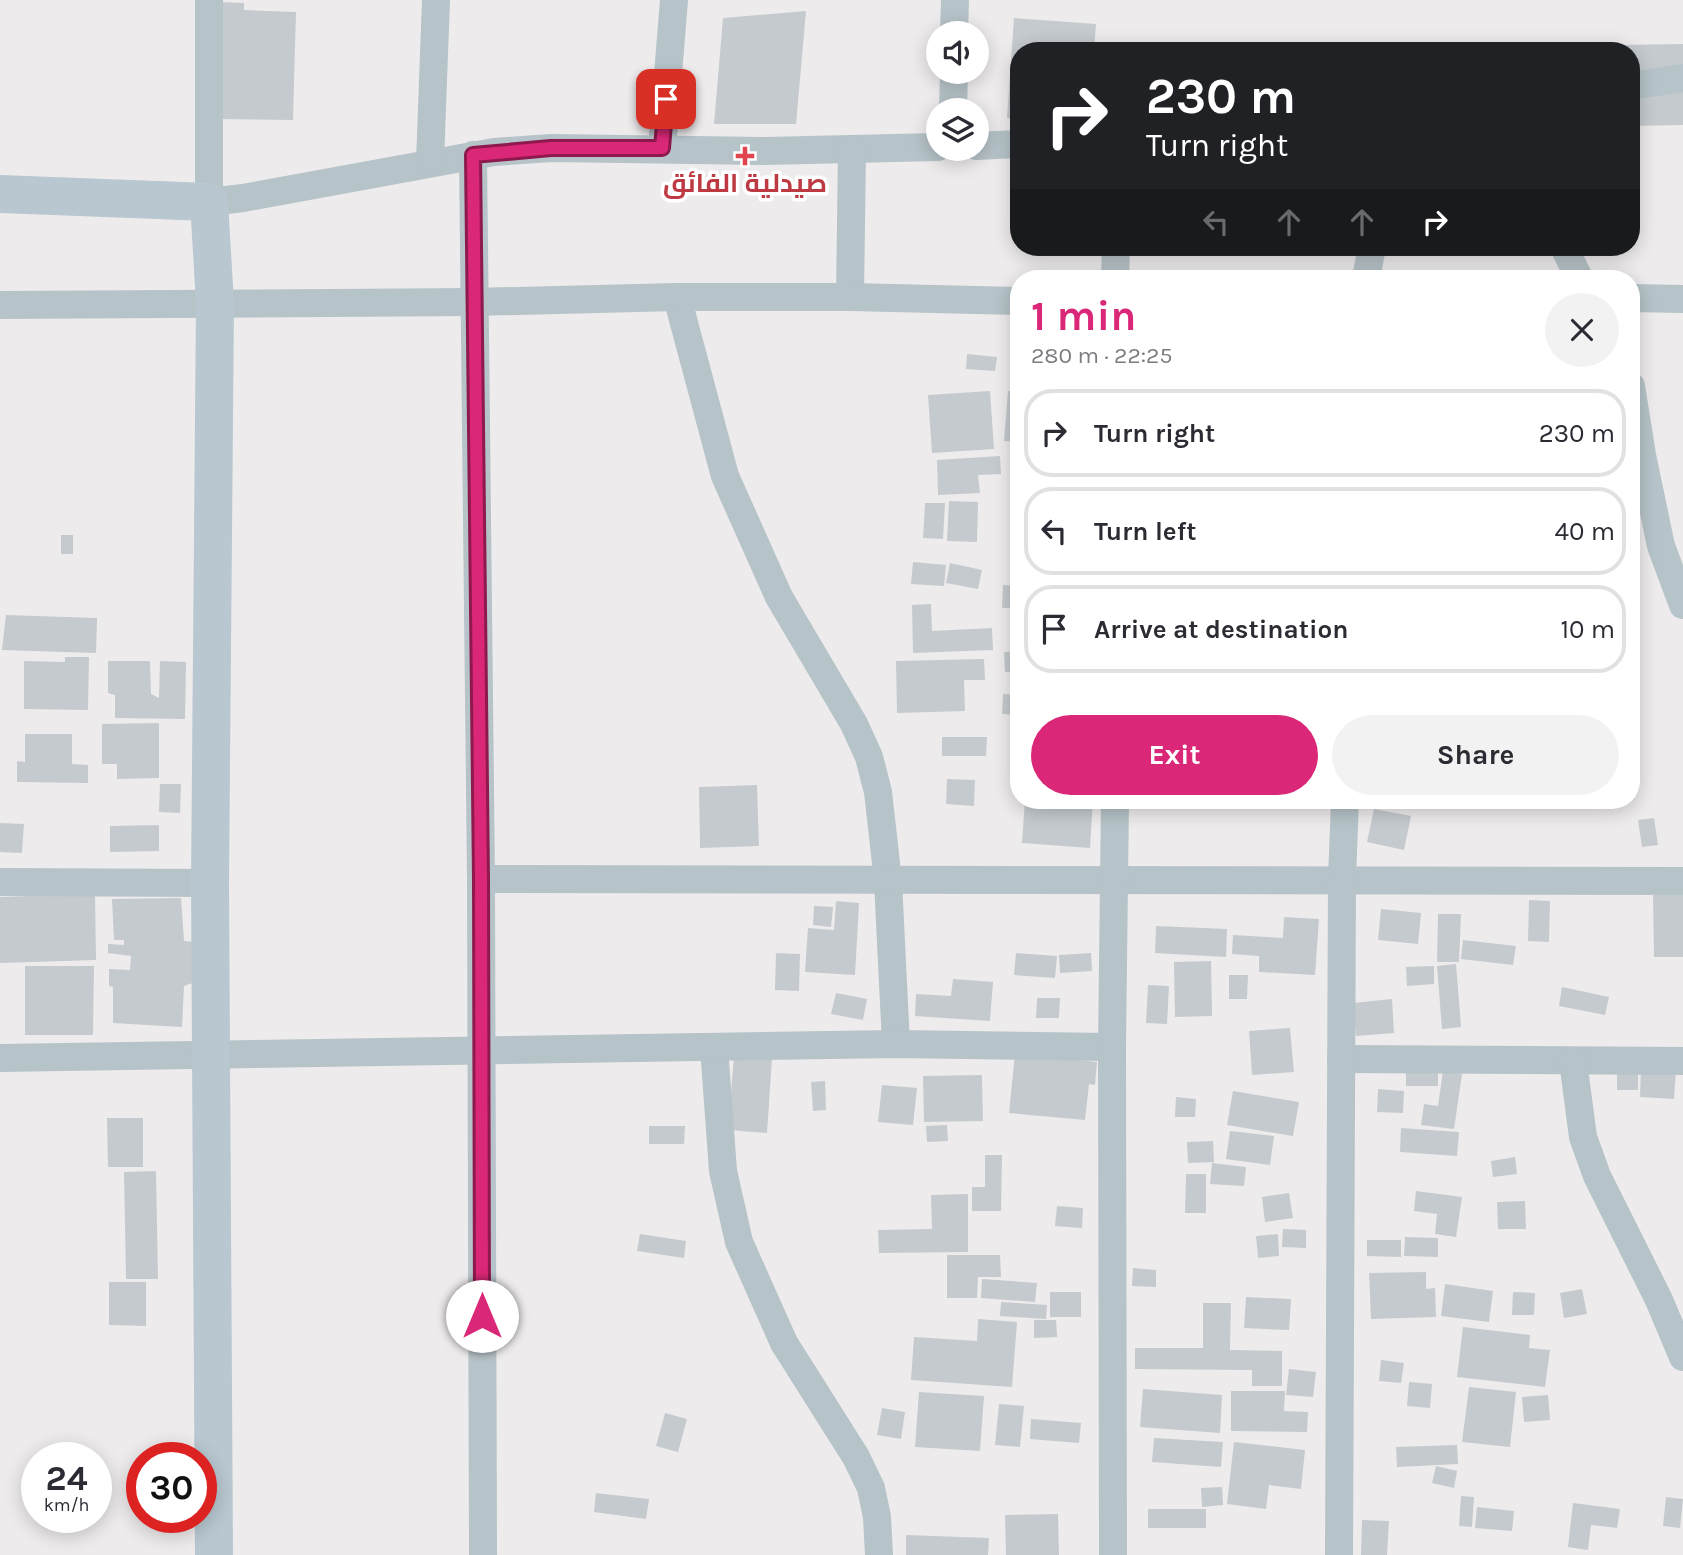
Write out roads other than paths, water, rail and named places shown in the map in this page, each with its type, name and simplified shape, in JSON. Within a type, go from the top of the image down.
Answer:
[{"type":"street","points":[[209,0],[209,202],[215,303],[210,883],[214,1555]]},
{"type":"street","points":[[430,162],[436,0]]},
{"type":"street","points":[[662,148],[674,0]]},
{"type":"street","points":[[954,21],[955,0]]},
{"type":"street","points":[[1640,85],[1683,78]]},
{"type":"street","points":[[989,145],[1010,144]]},
{"type":"street","points":[[0,194],[209,202],[473,155],[551,148],[765,151],[926,147]]},
{"type":"street","points":[[850,297],[852,149]]},
{"type":"street","points":[[473,155],[481,879],[483,1555]]},
{"type":"street","points":[[677,297],[725,476],[779,597],[854,724],[869,757],[878,792],[888,881],[896,1044]]},
{"type":"street","points":[[0,305],[474,302],[677,297],[1010,301]]},
{"type":"street","points":[[1640,298],[1683,299]]},
{"type":"street","points":[[1640,442],[1658,533],[1683,605]]},
{"type":"street","points":[[1113,1555],[1112,1047],[1115,809]]},
{"type":"street","points":[[1339,1555],[1342,879],[1345,809]]},
{"type":"street","points":[[481,879],[1683,881]]},
{"type":"street","points":[[0,882],[210,883]]},
{"type":"street","points":[[0,1058],[896,1044],[1112,1047]]},
{"type":"street","points":[[714,1047],[723,1171],[739,1242],[784,1343],[856,1457],[871,1488],[877,1517],[879,1555]]},
{"type":"street","points":[[1341,1059],[1683,1061]]},
{"type":"street","points":[[1573,1061],[1583,1137],[1597,1176],[1659,1300],[1683,1357]]},
{"type":"place","name":"صيدلية الفائق","points":[[745,156]]}]
